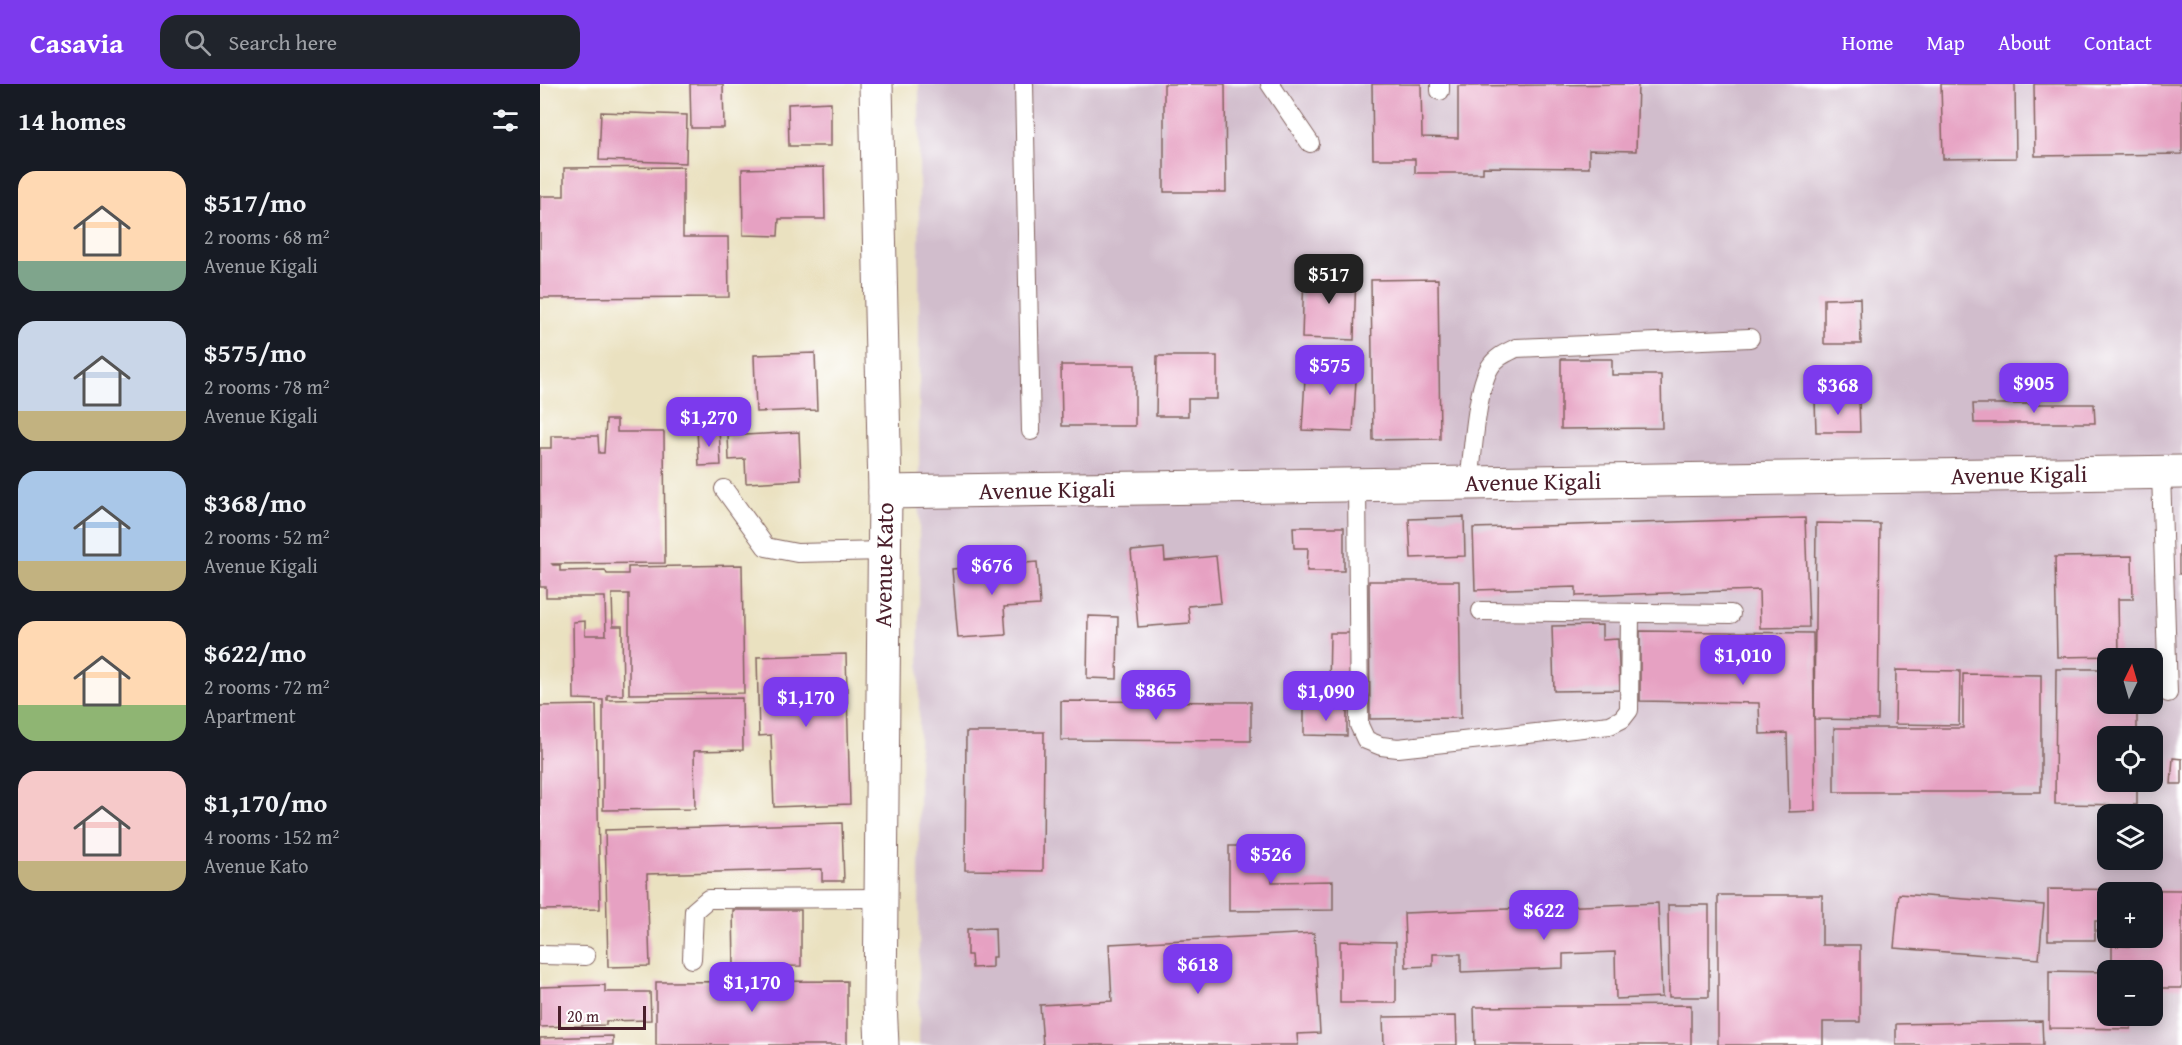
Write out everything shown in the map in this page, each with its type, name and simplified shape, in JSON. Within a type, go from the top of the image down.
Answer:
[{"type":"street","name":"Avenue Kato","points":[[876,84],[885,492],[880,898],[882,1045]]},
{"type":"street","name":"Avenue Kigali","points":[[885,492],[2172,473]]},
{"type":"lane","points":[[1024,84],[1030,431]]},
{"type":"lane","points":[[1270,84],[1310,143]]},
{"type":"lane","points":[[1469,483],[1483,386],[1490,367],[1499,357],[1516,348],[1750,338]]},
{"type":"lane","points":[[2168,693],[2172,473]]},
{"type":"lane","points":[[1357,485],[1359,725],[1366,740],[1381,746],[1398,748],[1610,725],[1622,719],[1629,710],[1630,613]]},
{"type":"lane","points":[[724,489],[766,547],[796,553],[884,551]]},
{"type":"lane","points":[[1481,612],[1731,614]]},
{"type":"lane","points":[[692,959],[694,911],[708,899],[880,898]]},
{"type":"lane","points":[[540,955],[586,956]]},
{"type":"shaded area","points":[[919,84],[2182,84],[2182,1045],[919,1045]]},
{"type":"building","points":[[690,84],[723,84],[724,128],[691,128]]},
{"type":"building","points":[[1164,84],[1225,84],[1226,192],[1164,192]]},
{"type":"building","points":[[1372,84],[1421,84],[1422,137],[1458,138],[1458,86],[1638,84],[1636,151],[1589,150],[1589,168],[1483,167],[1483,173],[1415,173],[1415,159],[1373,159]]},
{"type":"building","points":[[1941,84],[2015,84],[2016,158],[1943,159]]},
{"type":"building","points":[[2034,84],[2182,84],[2182,154],[2035,156]]},
{"type":"building","points":[[831,102],[831,146],[789,146],[788,104]]},
{"type":"building","points":[[601,112],[687,115],[686,163],[599,160]]},
{"type":"building","points":[[683,167],[683,237],[728,237],[729,297],[540,298],[540,196],[564,196],[564,168]]},
{"type":"building","points":[[824,167],[825,219],[779,219],[778,236],[743,235],[742,169]]},
{"type":"building","points":[[1304,270],[1356,271],[1354,340],[1302,338]]},
{"type":"building","points":[[1438,279],[1440,439],[1373,440],[1371,280]]},
{"type":"building","points":[[1860,298],[1861,344],[1824,344],[1824,299]]},
{"type":"building","points":[[815,353],[817,410],[756,412],[754,355]]},
{"type":"building","points":[[1157,356],[1217,356],[1217,399],[1188,399],[1188,416],[1156,416]]},
{"type":"building","points":[[1561,359],[1612,359],[1612,375],[1661,375],[1662,428],[1561,429]]},
{"type":"building","points":[[1306,361],[1357,363],[1353,432],[1302,430]]},
{"type":"building","points":[[1061,365],[1135,365],[1135,426],[1062,426]]},
{"type":"building","points":[[1859,399],[1860,432],[1816,432],[1815,400]]},
{"type":"building","points":[[1973,404],[2094,404],[2095,423],[1974,423]]},
{"type":"building","points":[[606,420],[617,420],[617,432],[664,432],[665,563],[552,564],[560,565],[560,571],[605,570],[607,574],[628,574],[628,567],[742,565],[744,693],[629,694],[629,594],[612,594],[613,626],[622,626],[623,695],[607,695],[607,700],[742,698],[743,750],[694,751],[695,809],[603,810],[603,700],[574,699],[573,622],[585,621],[585,635],[606,635],[605,597],[546,597],[546,587],[540,587],[540,448],[551,448],[551,436],[598,436],[599,453],[604,453]]},
{"type":"building","points":[[719,429],[721,465],[699,466],[697,430]]},
{"type":"building","points":[[799,432],[801,480],[746,483],[745,459],[729,460],[728,436]]},
{"type":"building","points":[[1464,517],[1465,556],[1411,558],[1409,519]]},
{"type":"building","points":[[1805,518],[1809,627],[1760,628],[1759,590],[1576,596],[1576,587],[1475,590],[1473,528]]},
{"type":"building","points":[[1816,523],[1880,524],[1878,720],[1814,719]]},
{"type":"building","points":[[1293,527],[1344,527],[1344,571],[1307,571],[1308,548],[1294,548]]},
{"type":"building","points":[[2179,546],[2182,546],[2182,574],[2179,574]]},
{"type":"building","points":[[1164,548],[1165,561],[1216,556],[1221,603],[1188,606],[1190,623],[1138,627],[1131,551]]},
{"type":"building","points":[[2132,556],[2133,599],[2118,599],[2119,648],[2097,648],[2097,656],[2057,657],[2055,557]]},
{"type":"building","points":[[1037,562],[1040,605],[1004,607],[1006,635],[958,638],[952,569]]},
{"type":"building","points":[[1369,581],[1459,581],[1461,718],[1370,719]]},
{"type":"building","points":[[1088,616],[1118,617],[1117,679],[1087,678]]},
{"type":"building","points":[[1602,625],[1602,640],[1618,639],[1620,690],[1554,691],[1552,626]]},
{"type":"building","points":[[1640,631],[1813,633],[1815,811],[1789,812],[1787,733],[1760,734],[1759,703],[1640,701]]},
{"type":"building","points":[[1330,633],[1350,633],[1349,705],[1299,704],[1299,686],[1329,687]]},
{"type":"building","points":[[846,654],[850,804],[774,807],[771,735],[759,736],[757,657]]},
{"type":"building","points":[[2056,669],[2097,669],[2097,714],[2137,714],[2137,726],[2097,726],[2097,792],[2137,792],[2137,804],[2055,804]]},
{"type":"building","points":[[1896,670],[1960,671],[1959,725],[1895,724]]},
{"type":"building","points":[[1963,674],[2041,675],[2041,792],[1834,792],[1834,728],[1963,728]]},
{"type":"building","points":[[1061,701],[1251,702],[1251,741],[1061,740]]},
{"type":"building","points":[[596,705],[600,909],[540,910],[540,706]]},
{"type":"building","points":[[1304,708],[1347,709],[1347,736],[1304,735]]},
{"type":"building","points":[[966,732],[1044,732],[1043,871],[965,870]]},
{"type":"building","points":[[2173,758],[2182,759],[2182,784],[2171,784]]},
{"type":"building","points":[[842,823],[844,881],[822,881],[822,869],[647,874],[650,966],[608,967],[605,830]]},
{"type":"building","points":[[1229,846],[1271,846],[1272,882],[1333,881],[1333,910],[1229,911]]},
{"type":"building","points":[[2048,889],[2097,889],[2095,940],[2048,940]]},
{"type":"building","points":[[2163,890],[2182,890],[2182,988],[2163,988],[2163,960],[2112,960],[2112,948],[2163,948]]},
{"type":"building","points":[[1899,894],[2044,905],[2039,959],[1894,948]]},
{"type":"building","points":[[1718,895],[1822,895],[1822,945],[1860,945],[1860,1022],[1823,1022],[1823,1045],[1718,1045]]},
{"type":"building","points":[[1658,903],[1662,997],[1616,999],[1615,952],[1563,954],[1563,968],[1461,972],[1461,954],[1433,954],[1433,966],[1406,967],[1404,913]]},
{"type":"building","points":[[1668,905],[1709,905],[1709,997],[1669,997]]},
{"type":"building","points":[[733,910],[801,910],[801,966],[734,967]]},
{"type":"building","points":[[995,928],[996,957],[992,957],[992,967],[972,968],[971,955],[967,955],[967,929]]},
{"type":"building","points":[[1314,933],[1320,1033],[1297,1034],[1298,1045],[1043,1045],[1040,1005],[1112,1001],[1109,944]]},
{"type":"building","points":[[1340,941],[1396,942],[1396,1003],[1340,1003]]},
{"type":"building","points":[[2049,971],[2097,972],[2097,1026],[2131,1026],[2131,1029],[2049,1028]]},
{"type":"building","points":[[847,981],[847,1045],[656,1045],[656,982]]},
{"type":"building","points":[[605,985],[605,992],[650,992],[651,1020],[606,1021],[606,1025],[540,1027],[540,987]]},
{"type":"building","points":[[1691,1005],[1691,1045],[1475,1045],[1474,1007]]},
{"type":"building","points":[[1456,1016],[1457,1045],[1384,1045],[1383,1017]]},
{"type":"building","points":[[2042,1021],[2043,1045],[1896,1045],[1896,1024]]},
{"type":"building","points":[[613,1036],[613,1045],[540,1045],[540,1038]]}]
